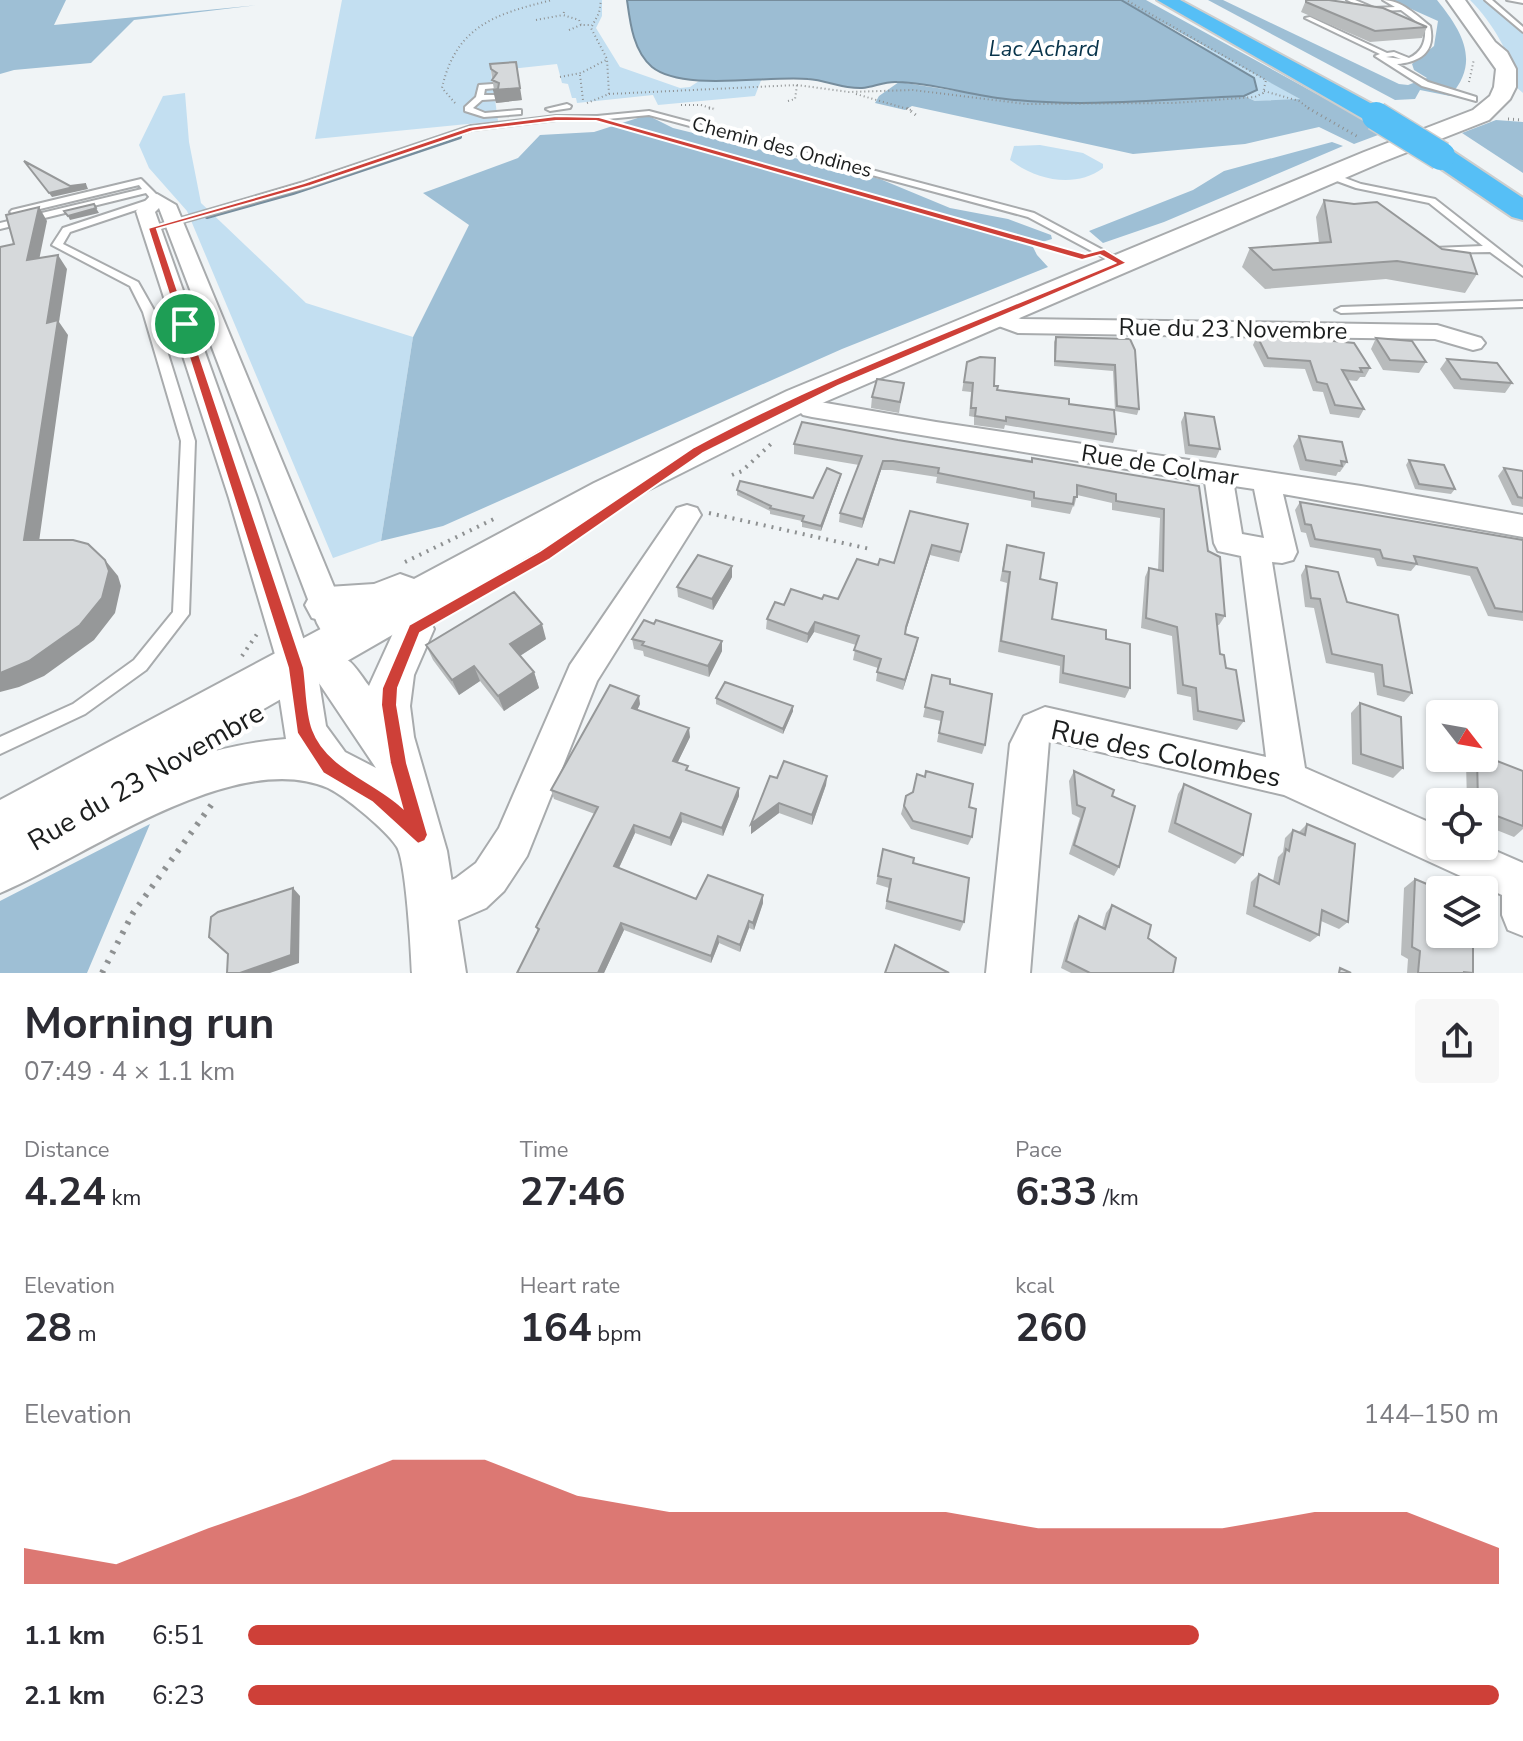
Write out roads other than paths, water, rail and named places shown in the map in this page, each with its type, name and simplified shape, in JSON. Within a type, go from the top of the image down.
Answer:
[{"type":"highway","points":[[1166,0],[1388,113]]},
{"type":"highway","points":[[1187,0],[1266,38]]},
{"type":"highway","points":[[1199,0],[1441,147],[1523,211]]},
{"type":"highway","points":[[1441,147],[1523,189]]},
{"type":"main road","points":[[1456,0],[1480,48],[1500,56],[1506,69],[1505,87],[1480,98]]},
{"type":"main road","points":[[1480,98],[1523,106]]},
{"type":"main road","points":[[1480,98],[1523,114]]},
{"type":"main road","name":"Rue du 23 Novembre","points":[[318,656],[357,605],[389,598],[589,494],[608,493],[800,399],[993,316],[1112,257],[1329,175],[1441,147],[1463,110],[1480,98]]},
{"type":"main road","name":"Rue du 23 Novembre","points":[[0,860],[318,656],[414,629],[545,555],[699,450]]},
{"type":"main road","points":[[0,830],[318,656]]},
{"type":"street","points":[[152,195],[167,205],[163,225],[243,498],[256,497],[292,614],[318,656],[399,763]]},
{"type":"street","points":[[163,225],[318,656],[305,733],[329,767]]},
{"type":"street","name":"Rue du 23 Novembre","points":[[993,316],[1018,326],[1437,332],[1473,343]]},
{"type":"street","name":"Rue de Colmar","points":[[800,399],[812,409],[875,421],[1218,474],[1523,526]]},
{"type":"street","points":[[1218,474],[1229,543],[1282,552],[1266,482]]},
{"type":"street","points":[[433,910],[471,893],[490,877],[513,842],[582,675],[687,515]]},
{"type":"street","points":[[1255,547],[1288,779]]},
{"type":"street","points":[[414,629],[390,688],[389,705],[433,910],[439,973]]},
{"type":"street","name":"Rue des Colombes","points":[[1008,973],[1028,744],[1037,727],[1045,723],[1288,779],[1523,894]]},
{"type":"street","points":[[0,868],[152,794],[225,766],[282,760],[329,767],[378,796],[418,835]]},
{"type":"lane","points":[[1350,0],[1420,24],[1423,31],[1421,44],[1409,53],[1386,57]]},
{"type":"lane","points":[[1386,0],[1423,21],[1431,38],[1425,49],[1408,61],[1386,57]]},
{"type":"lane","points":[[1488,0],[1523,30]]},
{"type":"lane","points":[[1510,0],[1523,1]]},
{"type":"lane","points":[[1374,10],[1401,7]]},
{"type":"lane","points":[[1308,18],[1373,48],[1425,84],[1480,98]]},
{"type":"lane","points":[[1399,55],[1408,61],[1413,71],[1429,81],[1480,98]]},
{"type":"lane","points":[[493,86],[482,87],[480,98],[468,109],[484,115],[518,112]]},
{"type":"lane","points":[[480,98],[495,97]]},
{"type":"lane","points":[[550,109],[567,106]]},
{"type":"lane","name":"Chemin des Ondines","points":[[163,225],[307,184],[471,128],[556,118],[649,113],[1031,215],[1112,257]]},
{"type":"lane","points":[[1329,175],[1359,186],[1432,201],[1523,273]]},
{"type":"lane","points":[[15,212],[141,182],[152,195]]},
{"type":"lane","points":[[0,226],[152,195]]},
{"type":"lane","points":[[0,746],[79,709],[140,665],[181,614],[188,441],[149,312],[134,284],[57,245],[66,230],[152,195]]},
{"type":"lane","points":[[1458,250],[1493,249]]},
{"type":"lane","points":[[1341,310],[1523,304]]},
{"type":"water","name":"Lac Achard","points":[[627,0],[1121,0],[1254,78],[1257,90],[1244,96],[1064,103],[1006,99],[897,82],[855,88],[791,78],[727,81],[684,79],[666,75],[652,67],[640,53]]},
{"type":"waterway","points":[[207,217],[293,193],[460,137]]}]
